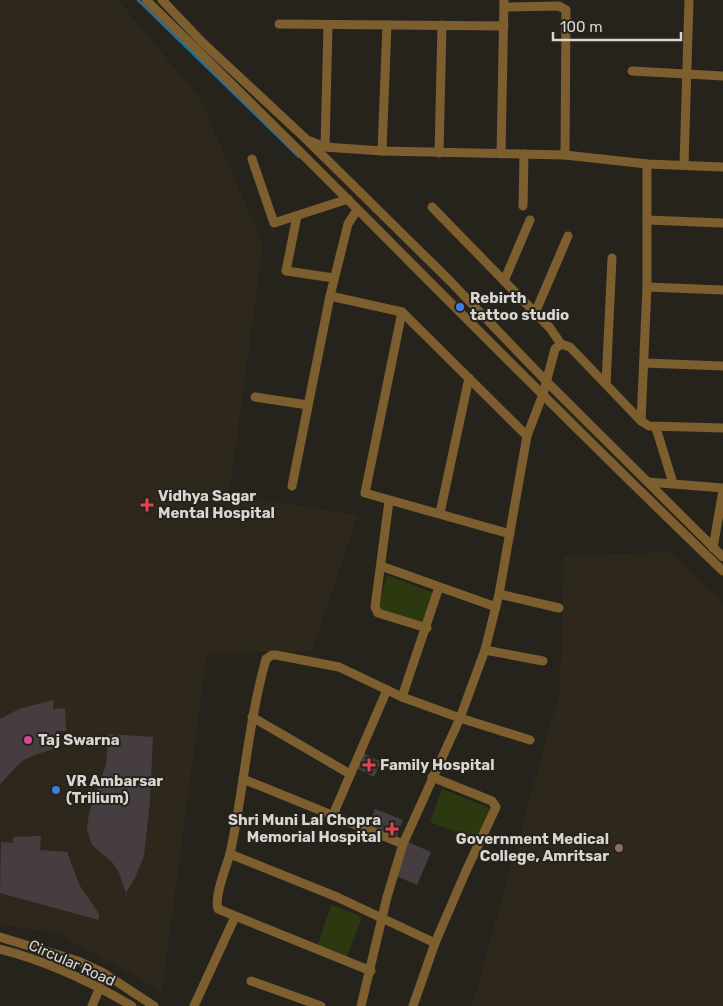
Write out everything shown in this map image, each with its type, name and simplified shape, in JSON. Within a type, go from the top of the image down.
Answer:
[{"type":"street","points":[[146,0],[291,140],[357,210],[723,571]]},
{"type":"street","points":[[162,0],[202,42],[306,139],[449,280],[546,381],[723,557]]},
{"type":"street","points":[[684,165],[690,0]]},
{"type":"street","points":[[501,154],[504,3],[559,6],[566,10],[565,155]]},
{"type":"street","points":[[279,24],[504,26]]},
{"type":"street","points":[[325,147],[328,25]]},
{"type":"street","points":[[382,151],[387,25]]},
{"type":"street","points":[[439,153],[442,25]]},
{"type":"street","points":[[632,71],[723,76]]},
{"type":"street","points":[[306,139],[325,147],[382,151],[565,155],[647,164],[723,167]]},
{"type":"street","points":[[523,206],[524,154]]},
{"type":"street","points":[[252,159],[273,222],[348,199]]},
{"type":"street","points":[[641,421],[647,287],[647,164]]},
{"type":"street","points":[[432,207],[536,314],[561,344],[570,347],[641,421],[656,428],[723,428]]},
{"type":"street","points":[[292,486],[334,278],[348,222],[357,210]]},
{"type":"street","points":[[297,216],[286,271],[334,278]]},
{"type":"street","points":[[504,281],[530,220]]},
{"type":"street","points":[[647,220],[723,223]]},
{"type":"street","points":[[536,314],[568,236]]},
{"type":"street","points":[[606,384],[612,258]]},
{"type":"street","points":[[647,287],[723,290]]},
{"type":"street","points":[[330,296],[402,312],[528,436]]},
{"type":"street","points":[[402,312],[364,491],[366,494],[389,501],[440,513],[510,534]]},
{"type":"street","points":[[361,1006],[403,844],[460,718],[484,650],[499,594],[528,436],[543,394],[555,349],[561,344]]},
{"type":"street","points":[[644,362],[723,366]]},
{"type":"street","points":[[440,513],[470,378]]},
{"type":"street","points":[[255,397],[308,405]]},
{"type":"street","points":[[656,428],[673,483]]},
{"type":"street","points":[[648,482],[723,489],[720,529],[713,548]]},
{"type":"street","points":[[389,501],[381,566],[374,603],[376,611],[427,628]]},
{"type":"street","points":[[381,566],[496,607]]},
{"type":"street","points":[[402,697],[427,628],[439,586]]},
{"type":"street","points":[[499,594],[559,608]]},
{"type":"street","points":[[484,650],[542,661]]},
{"type":"street","points":[[371,971],[222,912],[216,904],[230,854],[252,717],[266,659],[272,655],[339,666],[402,697],[530,740]]},
{"type":"street","points":[[332,816],[387,690]]},
{"type":"street","points":[[252,717],[350,774]]},
{"type":"street","points":[[413,1006],[435,943],[496,807],[492,801],[432,777]]},
{"type":"street","points":[[243,779],[403,844]]},
{"type":"street","points":[[230,854],[337,897],[382,920],[435,943]]},
{"type":"street","points":[[194,1006],[235,917]]},
{"type":"street","name":"Circular Road","points":[[0,937],[78,961],[102,972],[154,1006]]},
{"type":"street","name":"Circular Road","points":[[0,949],[46,962],[100,987],[132,1006]]},
{"type":"street","points":[[251,981],[321,1006]]},
{"type":"street","points":[[92,1006],[100,987]]},
{"type":"shaded area","name":"Vidhya Sagar Mental Hospital","points":[[0,0],[118,0],[201,100],[263,245],[229,495],[358,515],[312,651],[207,653],[162,991],[57,933],[0,925]]},
{"type":"shaded area","name":"Government Medical College, Amritsar","points":[[670,552],[723,603],[723,1006],[472,1006],[560,690],[564,556]]},
{"type":"green space","points":[[387,575],[434,593],[422,624],[378,608]]},
{"type":"green space","points":[[442,789],[492,809],[479,841],[430,822]]},
{"type":"green space","points":[[331,905],[362,917],[346,959],[317,947]]},
{"type":"building","name":"Taj Swarna","points":[[53,700],[53,709],[65,708],[66,731],[56,731],[58,748],[22,761],[0,784],[0,719],[19,709]]},
{"type":"building","points":[[108,734],[153,737],[150,801],[144,856],[135,878],[126,893],[119,873],[112,862],[92,845],[87,829],[89,813],[106,765]]},
{"type":"building","points":[[362,752],[381,762],[374,777],[354,767]]},
{"type":"building","points":[[375,809],[403,820],[395,841],[367,830]]},
{"type":"building","points":[[41,836],[40,850],[67,852],[80,886],[99,914],[99,920],[0,893],[1,842],[13,843],[13,837]]},
{"type":"building","points":[[408,842],[431,852],[417,885],[394,875]]},
{"type":"waterway","points":[[138,0],[299,157]]},
{"type":"place","name":"Rebirth tattoo studio","points":[[460,307]]},
{"type":"place","name":"Vidhya Sagar Mental Hospital","points":[[147,505]]},
{"type":"place","name":"Taj Swarna","points":[[28,740]]},
{"type":"place","name":"Family Hospital","points":[[369,765]]},
{"type":"place","name":"VR Ambarsar (Trilium)","points":[[56,790]]},
{"type":"place","name":"Shri Muni Lal Chopra Memorial Hospital","points":[[392,829]]},
{"type":"place","name":"Government Medical College, Amritsar","points":[[619,848]]}]
